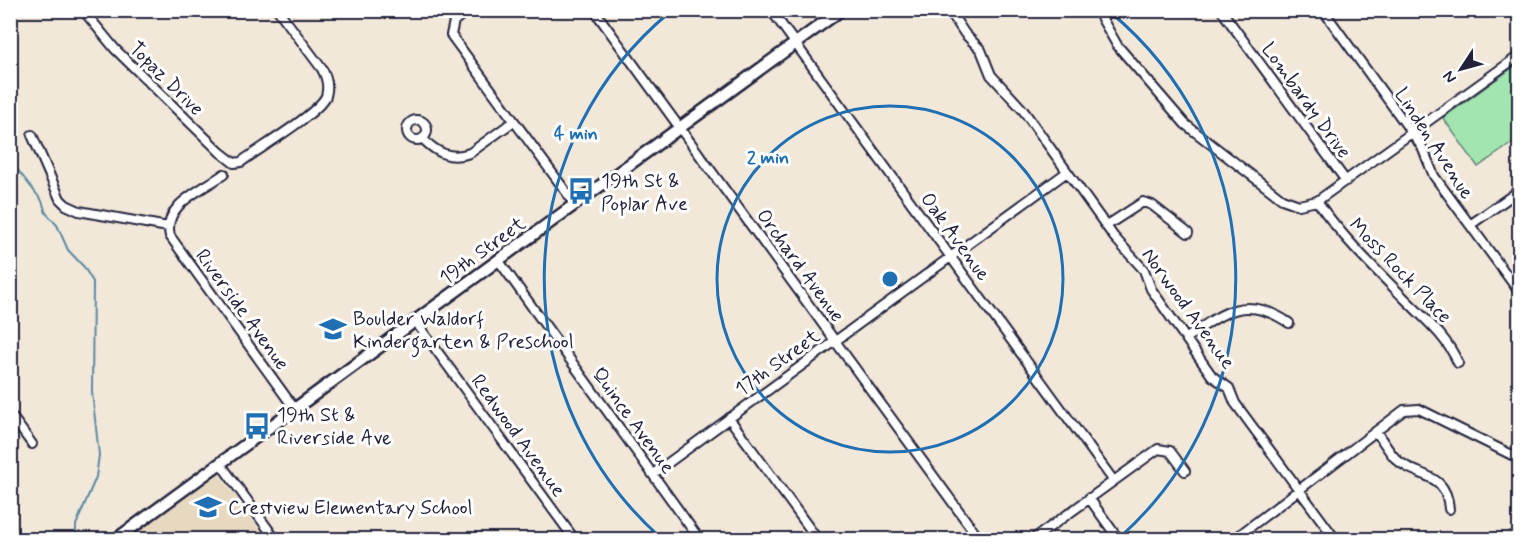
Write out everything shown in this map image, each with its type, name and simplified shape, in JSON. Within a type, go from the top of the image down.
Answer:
[{"type":"street","name":"Topaz Drive","points":[[83,10],[115,49],[224,157],[234,163],[241,162],[319,105],[326,94],[327,78],[278,10]]},
{"type":"street","points":[[468,10],[451,26],[454,40],[575,204]]},
{"type":"street","name":"Orchard Avenue","points":[[594,10],[980,540]]},
{"type":"street","name":"Oak Avenue","points":[[771,10],[1113,480]]},
{"type":"street","name":"19th Street","points":[[115,540],[841,10]]},
{"type":"street","name":"Norwood Avenue","points":[[949,10],[965,34],[981,50],[991,75],[1023,110],[1106,226],[1144,270],[1151,289],[1212,376],[1229,388],[1235,402],[1336,540]]},
{"type":"street","points":[[1097,10],[1117,45],[1185,124],[1282,199],[1299,205],[1317,201],[1520,55]]},
{"type":"street","name":"Lombardy Drive","points":[[1221,10],[1346,181]]},
{"type":"street","name":"Linden Avenue","points":[[1323,10],[1422,147],[1434,176],[1519,292]]},
{"type":"street","points":[[423,138],[441,154],[462,156],[470,153],[514,121]]},
{"type":"street","points":[[32,135],[66,205],[79,211],[168,227],[170,216],[175,208],[224,174]]},
{"type":"street","name":"17th Street","points":[[652,474],[1067,172]]},
{"type":"street","points":[[1470,225],[1520,190]]},
{"type":"street","name":"Moss Rock Place","points":[[1317,201],[1372,266],[1438,332],[1452,350],[1458,363]]},
{"type":"street","points":[[1106,226],[1143,202],[1152,205],[1188,233]]},
{"type":"street","name":"Riverside Avenue","points":[[168,227],[170,236],[190,265],[294,408]]},
{"type":"street","name":"Quince Avenue","points":[[499,261],[700,540]]},
{"type":"street","points":[[1187,338],[1219,315],[1241,308],[1266,310],[1289,323]]},
{"type":"street","name":"Redwood Avenue","points":[[415,321],[575,540]]},
{"type":"street","points":[[1233,540],[1404,410],[1419,410],[1520,459]]},
{"type":"street","points":[[10,414],[32,444]]},
{"type":"street","points":[[729,418],[818,540]]},
{"type":"street","points":[[1376,431],[1396,459],[1437,479],[1448,493],[1449,509]]},
{"type":"street","points":[[1032,540],[1158,449],[1170,451],[1185,471]]},
{"type":"street","points":[[220,463],[276,540]]},
{"type":"street","points":[[1089,498],[1119,540]]},
{"type":"shaded area","name":"Crestview Elementary School","points":[[219,474],[267,539],[128,539]]},
{"type":"green space","points":[[1519,63],[1519,138],[1478,167],[1443,118]]},
{"type":"waterway","points":[[10,160],[42,201],[46,213],[57,225],[68,250],[84,267],[93,282],[92,392],[99,455],[96,477],[76,525],[76,540]]},
{"type":"place","name":"19th St & Poplar Ave","points":[[581,191]]},
{"type":"place","name":"Boulder Waldorf Kindergarten & Preschool","points":[[333,329]]},
{"type":"place","name":"19th St & Riverside Ave","points":[[257,426]]},
{"type":"place","name":"Crestview Elementary School","points":[[208,507]]}]
